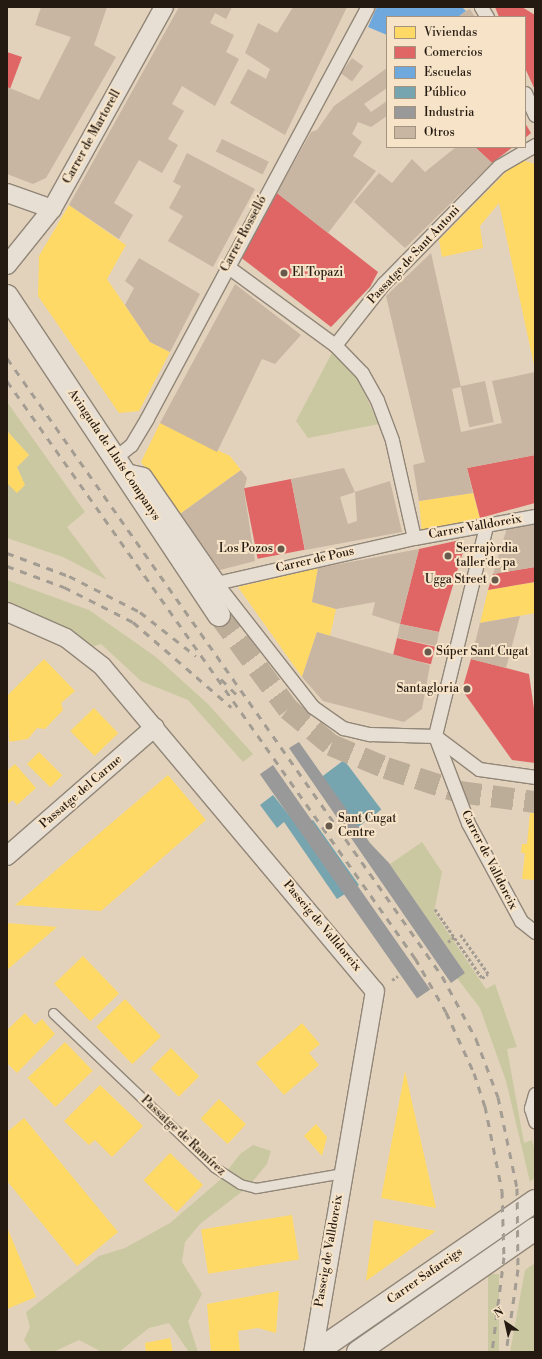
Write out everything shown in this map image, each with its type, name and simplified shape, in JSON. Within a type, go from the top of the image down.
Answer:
[{"type":"street","name":"Carrer de Martorell","points":[[9,263],[52,209],[164,7]]},
{"type":"street","name":"Carrer Rosselló","points":[[121,465],[367,7]]},
{"type":"street","points":[[481,7],[486,16]]},
{"type":"street","points":[[526,95],[535,115]]},
{"type":"street","name":"Passatge de Sant Antoni","points":[[335,345],[383,284],[499,166],[535,145]]},
{"type":"street","points":[[7,193],[52,209]]},
{"type":"street","points":[[227,266],[335,345],[362,373],[377,400],[392,440],[414,538]]},
{"type":"street","name":"Avinguda de Lluís Companys","points":[[7,296],[121,465],[219,615]]},
{"type":"street","points":[[121,465],[143,477],[216,583],[313,707],[344,728],[370,734],[435,736],[479,769],[535,777]]},
{"type":"street","name":"Carrer Valldoreix","points":[[414,538],[535,516]]},
{"type":"street","points":[[435,736],[486,526]]},
{"type":"street","name":"Carrer de Pous","points":[[216,583],[414,538]]},
{"type":"street","name":"Passeig de Valldoreix","points":[[7,612],[66,638],[102,666],[155,727],[375,991],[343,1173],[314,1352]]},
{"type":"street","name":"Passatge del Carme","points":[[7,856],[155,727]]},
{"type":"street","name":"Carrer de Valldoreix","points":[[435,736],[468,823],[521,921],[535,932]]},
{"type":"street","points":[[535,1094],[532,1108],[535,1121]]},
{"type":"street","name":"Carrer Safareigs","points":[[314,1352],[535,1201]]},
{"type":"street","name":"Carrer Safareigs","points":[[358,1352],[535,1229]]},
{"type":"lane","name":"Passatge de Ramírez","points":[[53,1013],[229,1179],[256,1188],[343,1173]]},
{"type":"path","points":[[435,909],[482,978],[488,974],[459,933]]},
{"type":"path","points":[[448,942],[454,937]]},
{"type":"path","points":[[390,982],[398,976]]},
{"type":"shaded area","points":[[333,351],[356,376],[379,424],[308,438],[296,421]]},
{"type":"shaded area","points":[[7,402],[85,512],[67,527],[107,580],[63,557],[7,538],[7,483],[24,485],[17,467],[29,455],[7,431]]},
{"type":"shaded area","points":[[7,580],[89,610],[156,657],[208,704],[253,754],[243,762],[188,700],[141,681],[101,644],[91,647],[7,607]]},
{"type":"shaded area","points":[[422,842],[442,872],[434,912],[486,989],[495,984],[517,1047],[507,1049],[524,1143],[532,1140],[535,1152],[535,1177],[530,1182],[506,1081],[480,1008],[457,978],[465,973],[390,864]]},
{"type":"shaded area","points":[[253,1145],[271,1151],[267,1164],[248,1187],[200,1224],[185,1242],[182,1262],[202,1294],[188,1321],[198,1352],[189,1352],[169,1323],[149,1328],[119,1352],[102,1352],[79,1340],[53,1352],[32,1352],[24,1340],[30,1327],[26,1312],[99,1256],[125,1248],[170,1223],[220,1180],[240,1154]]},
{"type":"shaded area","points":[[535,1263],[535,1352],[510,1352],[525,1270]]},
{"type":"shaded area","points":[[488,1274],[499,1274],[499,1352],[488,1352]]},
{"type":"building: Viviendas","points":[[519,159],[535,164],[534,365],[499,203],[480,226],[483,248],[442,257],[439,240]]},
{"type":"building: Viviendas","points":[[69,205],[126,245],[107,279],[150,342],[170,352],[139,411],[119,413],[38,296],[39,256]]},
{"type":"building: Viviendas","points":[[160,423],[230,456],[241,470],[180,514],[141,462]]},
{"type":"building: Viviendas","points":[[7,431],[29,455],[17,467],[25,485],[17,493],[7,483]]},
{"type":"building: Viviendas","points":[[473,493],[480,518],[422,533],[419,501]]},
{"type":"building: Viviendas","points":[[318,568],[312,602],[336,609],[330,636],[317,632],[302,677],[238,587]]},
{"type":"building: Viviendas","points":[[535,582],[535,613],[480,623],[488,590]]},
{"type":"building: Viviendas","points":[[44,659],[75,691],[61,703],[63,710],[45,729],[37,728],[28,739],[9,742],[7,696]]},
{"type":"building: Viviendas","points":[[94,708],[118,733],[95,756],[70,731]]},
{"type":"building: Viviendas","points":[[39,752],[62,775],[50,787],[27,764]]},
{"type":"building: Viviendas","points":[[15,764],[36,788],[17,805],[13,800],[7,804],[7,771]]},
{"type":"building: Viviendas","points":[[168,775],[206,820],[101,911],[15,905]]},
{"type":"building: Viviendas","points":[[530,813],[535,813],[535,880],[522,879],[525,853],[521,853],[522,844],[527,844]]},
{"type":"building: Viviendas","points":[[7,923],[57,927],[7,970]]},
{"type":"building: Viviendas","points":[[83,956],[119,993],[90,1021],[54,984]]},
{"type":"building: Viviendas","points":[[125,999],[161,1036],[132,1064],[96,1027]]},
{"type":"building: Viviendas","points":[[25,1013],[35,1025],[42,1019],[55,1034],[17,1073],[7,1063],[7,1030]]},
{"type":"building: Viviendas","points":[[302,1023],[320,1044],[309,1053],[319,1065],[284,1095],[256,1063]]},
{"type":"building: Viviendas","points":[[65,1042],[93,1071],[55,1107],[28,1078]]},
{"type":"building: Viviendas","points":[[171,1048],[199,1076],[179,1097],[150,1069]]},
{"type":"building: Viviendas","points":[[405,1071],[436,1208],[381,1198]]},
{"type":"building: Viviendas","points":[[100,1085],[143,1126],[112,1157],[95,1140],[89,1145],[64,1121]]},
{"type":"building: Viviendas","points":[[219,1099],[246,1124],[228,1144],[201,1119]]},
{"type":"building: Viviendas","points":[[24,1118],[118,1232],[77,1266],[7,1181],[7,1132]]},
{"type":"building: Viviendas","points":[[316,1124],[327,1137],[322,1156],[304,1136]]},
{"type":"building: Viviendas","points":[[170,1153],[203,1185],[177,1212],[144,1180]]},
{"type":"building: Viviendas","points":[[292,1215],[299,1259],[208,1274],[201,1229]]},
{"type":"building: Viviendas","points":[[374,1220],[436,1231],[366,1281]]},
{"type":"building: Viviendas","points":[[7,1227],[36,1297],[7,1309]]},
{"type":"building: Viviendas","points":[[279,1291],[276,1333],[258,1328],[238,1331],[240,1352],[211,1352],[207,1304]]},
{"type":"building: Viviendas","points":[[170,1338],[173,1352],[146,1352],[145,1343]]},
{"type":"building: Comercios","points":[[495,7],[522,7],[535,15],[535,90],[526,70],[526,16],[499,16]]},
{"type":"building: Comercios","points":[[7,52],[22,57],[10,89],[7,87]]},
{"type":"building: Comercios","points":[[526,125],[531,133],[526,137]]},
{"type":"building: Comercios","points":[[476,148],[512,148],[492,163]]},
{"type":"building: Comercios","points":[[277,193],[378,272],[370,287],[331,327],[239,256]]},
{"type":"building: Comercios","points":[[535,455],[535,503],[480,518],[467,468]]},
{"type":"building: Comercios","points":[[291,479],[305,550],[258,559],[244,488]]},
{"type":"building: Comercios","points":[[460,540],[465,545],[439,632],[400,624],[419,549]]},
{"type":"building: Comercios","points":[[535,567],[535,582],[488,590],[493,574]]},
{"type":"building: Comercios","points":[[397,638],[435,647],[431,664],[393,656]]},
{"type":"building: Comercios","points":[[471,659],[529,674],[535,716],[535,763],[512,760],[462,690]]},
{"type":"building: Escuelas","points":[[377,7],[462,7],[466,11],[459,16],[386,16],[386,35],[368,27]]},
{"type":"building: Público","points":[[344,760],[381,810],[358,827],[321,777]]},
{"type":"building: Público","points":[[273,795],[300,829],[313,820],[359,885],[337,899],[284,822],[277,828],[260,805]]},
{"type":"building: Industria","points":[[299,742],[370,843],[389,863],[465,973],[451,983],[289,748]]},
{"type":"building: Industria","points":[[273,765],[430,989],[417,999],[260,774]]},
{"type":"building: Otros","points":[[41,7],[107,7],[94,45],[116,57],[46,178],[33,184],[7,174],[7,87],[39,100],[71,37],[35,25]]},
{"type":"building: Otros","points":[[179,7],[232,7],[226,19],[215,13],[210,23],[234,35],[226,52],[239,59],[215,106],[182,86],[172,104],[184,111],[168,139],[178,145],[162,173],[139,160],[114,203],[133,215],[119,239],[69,205]]},
{"type":"building: Otros","points":[[293,7],[347,7],[285,135],[230,103],[248,69],[266,79],[270,69],[245,53],[258,23],[277,33]]},
{"type":"building: Otros","points":[[470,9],[474,16],[459,16]]},
{"type":"building: Otros","points":[[352,58],[363,66],[352,82],[341,73]]},
{"type":"building: Otros","points":[[386,69],[386,89],[364,104],[371,112],[386,102],[386,117],[371,127],[358,122],[352,134],[362,142],[353,156],[376,171],[328,233],[277,193],[311,132],[317,130],[334,106]]},
{"type":"building: Otros","points":[[222,139],[269,162],[263,174],[216,152]]},
{"type":"building: Otros","points":[[455,148],[476,148],[492,163],[405,248],[354,202],[379,173],[392,183],[412,159],[425,172]]},
{"type":"building: Otros","points":[[187,153],[255,189],[213,267],[168,241],[183,216],[169,208],[181,186],[173,182]]},
{"type":"building: Otros","points":[[431,253],[461,387],[452,389],[461,432],[502,423],[492,381],[535,372],[535,455],[467,468],[473,493],[419,501],[413,465],[425,462],[386,296]]},
{"type":"building: Otros","points":[[139,258],[200,294],[170,352],[150,342],[125,305],[134,288],[125,281]]},
{"type":"building: Otros","points":[[235,284],[301,335],[275,364],[262,359],[217,452],[160,423]]},
{"type":"building: Otros","points":[[485,381],[494,422],[469,427],[461,386]]},
{"type":"building: Otros","points":[[344,468],[355,492],[390,481],[402,532],[305,550],[291,479]],"holes":[[[355,492],[357,521],[348,524],[340,497]]]},
{"type":"building: Otros","points":[[241,470],[247,478],[244,490],[255,561],[220,570],[180,514]]},
{"type":"building: Otros","points":[[535,522],[535,567],[493,574],[507,528]]},
{"type":"building: Otros","points":[[419,549],[400,624],[372,615],[375,602],[336,609],[312,602],[318,568]]},
{"type":"building: Otros","points":[[520,616],[506,668],[471,659],[480,623]]},
{"type":"building: Otros","points":[[400,624],[439,632],[436,646],[397,638]]},
{"type":"building: Otros","points":[[317,632],[430,665],[422,709],[404,722],[323,701],[302,677]]},
{"type":"tunnel","points":[[219,615],[288,709],[331,745],[386,768],[459,792],[535,802]]},
{"type":"railway","points":[[7,358],[442,976],[476,1039],[498,1097],[517,1188],[518,1269],[506,1352]]},
{"type":"railway","points":[[7,381],[415,958],[446,1012],[474,1073],[485,1106],[502,1191],[504,1257],[492,1352]]},
{"type":"railway","points":[[7,553],[69,576],[140,612],[196,656]]},
{"type":"railway","points":[[7,566],[64,587],[133,622],[231,707]]},
{"type":"railway","points":[[221,679],[241,699]]},
{"type":"place","name":"El Topazi","points":[[284,273]]},
{"type":"place","name":"Los Pozos","points":[[281,549]]},
{"type":"place","name":"Serrajòrdia taller de pa","points":[[448,556]]},
{"type":"place","name":"Ugga Street","points":[[495,580]]},
{"type":"place","name":"Súper Sant Cugat","points":[[428,652]]},
{"type":"place","name":"Santagloria","points":[[467,689]]},
{"type":"place","name":"Sant Cugat Centre","points":[[329,826]]}]
